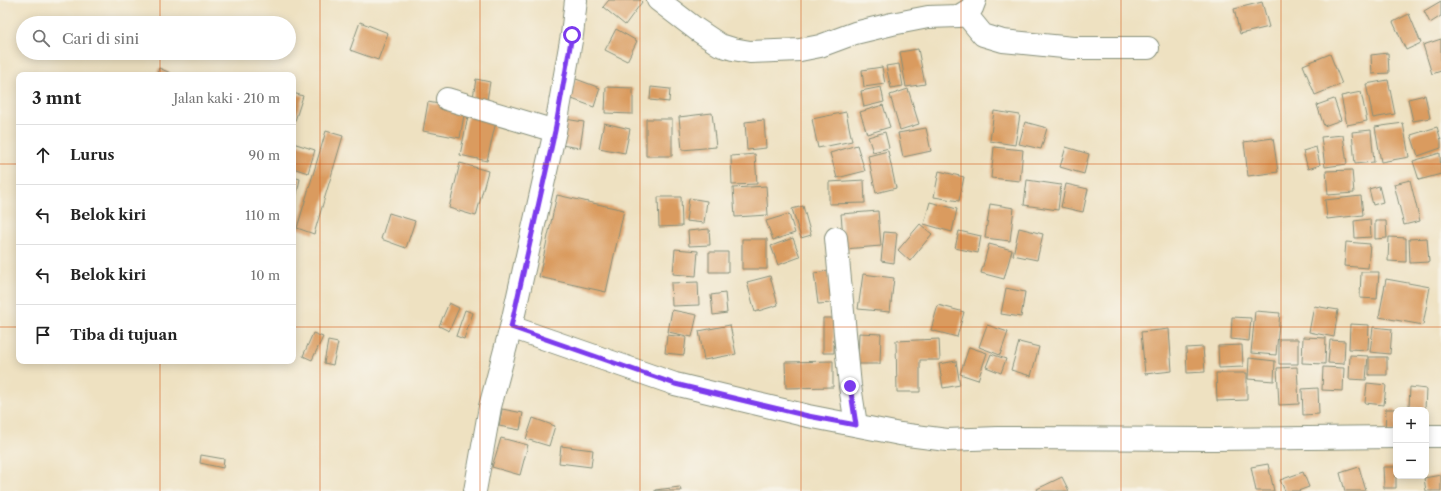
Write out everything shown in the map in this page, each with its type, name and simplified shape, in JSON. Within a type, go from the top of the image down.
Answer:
[{"type":"street","points":[[475,491],[490,407],[511,327],[555,131],[572,35],[576,0]]},
{"type":"street","points":[[658,0],[720,45],[750,52],[800,50],[820,46],[856,33],[892,24],[928,17],[959,16],[970,6],[983,35],[1003,41],[1072,48],[1148,48]]},
{"type":"street","points":[[447,99],[555,131]]},
{"type":"street","points":[[836,238],[850,386],[856,425]]},
{"type":"street","points":[[511,327],[675,384],[808,416],[900,434],[947,440],[1006,438],[1214,439],[1393,437]]},
{"type":"street","points":[[1429,436],[1441,436]]},
{"type":"building","points":[[609,0],[640,0],[642,2],[625,25],[603,7]]},
{"type":"building","points":[[1441,1],[1441,16],[1430,23],[1424,11]]},
{"type":"building","points":[[1262,2],[1269,27],[1240,34],[1234,9]]},
{"type":"building","points":[[1409,14],[1421,43],[1406,50],[1393,22]]},
{"type":"building","points":[[360,22],[388,33],[378,60],[350,50]]},
{"type":"building","points":[[616,29],[637,41],[627,61],[605,50]]},
{"type":"building","points":[[1441,39],[1441,71],[1432,74],[1423,45]]},
{"type":"building","points":[[918,49],[925,84],[906,87],[900,52]]},
{"type":"building","points":[[1388,53],[1389,73],[1372,74],[1371,55]]},
{"type":"building","points":[[1330,54],[1342,84],[1315,95],[1303,65]]},
{"type":"building","points":[[899,64],[903,86],[891,88],[886,66]]},
{"type":"building","points":[[882,67],[885,84],[864,87],[862,70]]},
{"type":"building","points":[[159,68],[168,72],[157,72]]},
{"type":"building","points":[[476,79],[490,82],[486,106],[472,104]]},
{"type":"building","points":[[576,79],[600,88],[594,107],[569,98]]},
{"type":"building","points":[[1388,80],[1395,114],[1373,118],[1366,84]]},
{"type":"building","points":[[606,87],[633,88],[633,114],[605,113]]},
{"type":"building","points":[[651,87],[670,89],[669,102],[650,100]]},
{"type":"building","points":[[881,87],[884,102],[864,107],[861,91]]},
{"type":"building","points":[[908,89],[919,124],[900,130],[890,95]]},
{"type":"building","points":[[1361,92],[1367,121],[1347,125],[1341,96]]},
{"type":"building","points":[[296,94],[303,96],[296,118]]},
{"type":"building","points":[[1425,95],[1430,118],[1413,121],[1408,99]]},
{"type":"building","points":[[1334,99],[1341,120],[1324,126],[1317,105]]},
{"type":"building","points":[[428,102],[465,109],[460,138],[423,131]]},
{"type":"building","points":[[883,105],[890,127],[867,134],[860,112]]},
{"type":"building","points":[[469,111],[497,117],[487,161],[460,155]]},
{"type":"building","points":[[994,111],[1020,115],[1015,145],[990,141]]},
{"type":"building","points":[[846,112],[852,141],[818,148],[812,119]]},
{"type":"building","points":[[712,113],[716,147],[682,150],[679,117]]},
{"type":"building","points":[[565,119],[584,122],[580,148],[561,145]]},
{"type":"building","points":[[646,119],[672,119],[672,156],[646,156]]},
{"type":"building","points":[[764,120],[766,148],[747,150],[745,122]]},
{"type":"building","points":[[1025,122],[1047,128],[1041,149],[1019,144]]},
{"type":"building","points":[[604,123],[630,129],[625,153],[599,148]]},
{"type":"building","points":[[1403,123],[1409,157],[1381,162],[1375,127]]},
{"type":"building","points":[[1437,127],[1441,140],[1441,148],[1418,156],[1411,135]]},
{"type":"building","points":[[926,128],[931,151],[903,157],[898,133]]},
{"type":"building","points":[[1371,130],[1374,162],[1355,164],[1352,132]]},
{"type":"building","points":[[326,131],[343,136],[314,234],[297,228]]},
{"type":"building","points":[[885,132],[889,148],[873,152],[868,137]]},
{"type":"building","points":[[1343,135],[1347,164],[1325,167],[1321,137]]},
{"type":"building","points":[[1273,138],[1278,172],[1248,176],[1244,142]]},
{"type":"building","points":[[296,144],[315,150],[308,173],[296,169]]},
{"type":"building","points":[[857,145],[865,171],[837,178],[830,153]]},
{"type":"building","points":[[994,147],[1023,150],[1020,181],[991,178]]},
{"type":"building","points":[[1066,147],[1089,154],[1084,174],[1060,167]]},
{"type":"building","points":[[1316,147],[1320,165],[1308,169],[1303,151]]},
{"type":"building","points":[[888,151],[896,188],[876,193],[868,156]]},
{"type":"building","points":[[1440,153],[1441,174],[1419,180],[1413,161]]},
{"type":"building","points":[[755,154],[757,184],[732,185],[731,156]]},
{"type":"building","points":[[460,163],[488,171],[476,216],[449,208]]},
{"type":"building","points":[[1352,170],[1354,193],[1328,195],[1326,171]]},
{"type":"building","points":[[939,171],[964,177],[959,201],[934,197]]},
{"type":"building","points":[[296,178],[300,179],[296,198]]},
{"type":"building","points":[[864,180],[865,203],[829,204],[829,182]]},
{"type":"building","points":[[1027,180],[1061,185],[1058,210],[1024,205]]},
{"type":"building","points":[[1410,180],[1420,221],[1404,225],[1394,184]]},
{"type":"building","points":[[1066,184],[1088,189],[1083,212],[1061,207]]},
{"type":"building","points":[[766,186],[768,215],[735,217],[733,188]]},
{"type":"building","points":[[1379,186],[1383,202],[1373,205],[1369,189]]},
{"type":"building","points":[[557,195],[624,210],[606,292],[539,277]]},
{"type":"building","points":[[1361,196],[1363,215],[1327,219],[1325,200]]},
{"type":"building","points":[[658,197],[681,197],[682,226],[659,227]]},
{"type":"building","points":[[689,198],[707,201],[704,223],[686,221]]},
{"type":"building","points":[[930,202],[957,209],[952,232],[924,224]]},
{"type":"building","points":[[990,204],[1014,208],[1010,241],[985,238]]},
{"type":"building","points":[[803,206],[811,235],[801,238],[792,209]]},
{"type":"building","points":[[878,211],[881,246],[844,249],[841,214]]},
{"type":"building","points":[[389,213],[415,221],[406,248],[381,239]]},
{"type":"building","points":[[789,214],[795,233],[773,240],[766,221]]},
{"type":"building","points":[[1370,219],[1371,237],[1355,238],[1354,221]]},
{"type":"building","points":[[1375,221],[1386,221],[1387,238],[1375,239]]},
{"type":"building","points":[[920,224],[932,234],[910,261],[898,250]]},
{"type":"building","points":[[1019,228],[1043,234],[1037,260],[1013,255]]},
{"type":"building","points":[[709,229],[710,245],[689,246],[688,231]]},
{"type":"building","points":[[959,231],[981,236],[978,253],[955,248]]},
{"type":"building","points":[[884,232],[897,233],[894,263],[881,261]]},
{"type":"building","points":[[1389,237],[1406,238],[1406,262],[1388,261]]},
{"type":"building","points":[[793,238],[800,257],[778,265],[771,246]]},
{"type":"building","points":[[1427,238],[1429,262],[1410,263],[1409,239]]},
{"type":"building","points":[[742,239],[767,239],[767,269],[742,269]]},
{"type":"building","points":[[1346,242],[1370,244],[1368,268],[1344,266]]},
{"type":"building","points":[[989,244],[1012,250],[1004,279],[981,273]]},
{"type":"building","points":[[675,249],[698,251],[696,276],[673,274]]},
{"type":"building","points":[[709,252],[728,252],[728,272],[709,272]]},
{"type":"building","points":[[828,271],[832,303],[818,304],[814,273]]},
{"type":"building","points":[[1361,272],[1379,272],[1377,299],[1360,298]]},
{"type":"building","points":[[863,274],[894,278],[890,312],[858,309]]},
{"type":"building","points":[[770,276],[778,305],[755,312],[747,282]]},
{"type":"building","points":[[1386,279],[1430,287],[1423,325],[1379,317]]},
{"type":"building","points":[[698,282],[699,305],[672,306],[671,283]]},
{"type":"building","points":[[1006,288],[1025,292],[1021,317],[1001,314]]},
{"type":"building","points":[[725,293],[727,313],[713,315],[711,295]]},
{"type":"building","points":[[449,303],[459,308],[449,331],[439,326]]},
{"type":"building","points":[[938,305],[964,312],[957,337],[931,330]]},
{"type":"building","points":[[1314,306],[1338,310],[1334,337],[1309,332]]},
{"type":"building","points":[[465,310],[473,313],[464,339],[456,336]]},
{"type":"building","points":[[672,310],[697,315],[692,337],[668,332]]},
{"type":"building","points":[[1255,311],[1280,313],[1276,355],[1251,353]]},
{"type":"building","points":[[1232,317],[1251,318],[1249,341],[1231,339]]},
{"type":"building","points":[[823,318],[834,318],[834,353],[823,353]]},
{"type":"building","points":[[1350,324],[1369,325],[1368,350],[1349,349]]},
{"type":"building","points":[[730,325],[736,354],[704,360],[699,331]]},
{"type":"building","points":[[987,325],[1008,332],[1000,355],[979,347]]},
{"type":"building","points":[[1373,327],[1392,329],[1390,354],[1370,352]]},
{"type":"building","points":[[1169,329],[1172,371],[1145,374],[1141,332]]},
{"type":"building","points":[[313,333],[323,337],[312,360],[303,356]]},
{"type":"building","points":[[859,333],[881,334],[880,364],[858,364]]},
{"type":"building","points":[[667,335],[686,337],[684,355],[665,353]]},
{"type":"building","points":[[1303,337],[1326,338],[1325,364],[1302,363]]},
{"type":"building","points":[[939,339],[940,360],[920,360],[920,392],[897,392],[896,341]]},
{"type":"building","points":[[1279,339],[1298,339],[1298,364],[1279,364]]},
{"type":"building","points":[[1330,340],[1345,341],[1344,364],[1328,363]]},
{"type":"building","points":[[328,341],[338,343],[333,365],[324,363]]},
{"type":"building","points":[[1019,342],[1039,347],[1031,376],[1011,370]]},
{"type":"building","points":[[1242,345],[1243,367],[1219,368],[1218,346]]},
{"type":"building","points":[[969,347],[987,353],[978,380],[960,374]]},
{"type":"building","points":[[1203,347],[1205,372],[1187,373],[1186,348]]},
{"type":"building","points":[[991,354],[1006,359],[1001,373],[986,367]]},
{"type":"building","points":[[1350,355],[1368,356],[1366,380],[1349,379]]},
{"type":"building","points":[[1369,357],[1387,357],[1387,375],[1369,375]]},
{"type":"building","points":[[1249,358],[1275,361],[1274,381],[1248,379]]},
{"type":"building","points":[[833,361],[833,387],[786,388],[785,362]]},
{"type":"building","points":[[956,361],[960,385],[943,388],[939,364]]},
{"type":"building","points":[[1297,367],[1299,404],[1279,405],[1277,368]]},
{"type":"building","points":[[1323,367],[1344,368],[1343,391],[1322,390]]},
{"type":"building","points":[[1216,373],[1247,373],[1247,400],[1217,401]]},
{"type":"building","points":[[1367,383],[1386,385],[1384,405],[1365,403]]},
{"type":"building","points":[[1410,387],[1426,389],[1425,407],[1409,407]]},
{"type":"building","points":[[1318,388],[1319,414],[1303,415],[1302,389]]},
{"type":"building","points":[[502,409],[523,413],[520,430],[499,426]]},
{"type":"building","points":[[1386,409],[1393,409],[1393,432],[1385,431]]},
{"type":"building","points":[[533,418],[555,426],[549,446],[526,439]]},
{"type":"building","points":[[501,438],[528,445],[520,475],[492,467]]},
{"type":"building","points":[[561,446],[593,450],[591,467],[559,463]]},
{"type":"building","points":[[201,455],[224,459],[223,468],[200,463]]},
{"type":"building","points":[[1268,464],[1274,491],[1256,491],[1251,467]]},
{"type":"building","points":[[1359,467],[1366,491],[1345,491],[1340,473]]},
{"type":"building","points":[[1383,467],[1393,467],[1393,479],[1396,479],[1396,488],[1384,488]]},
{"type":"building","points":[[1303,472],[1309,487],[1298,491],[1285,491],[1280,480]]},
{"type":"building","points":[[1441,475],[1441,491],[1426,491],[1424,479],[1429,479],[1429,477]]},
{"type":"building","points":[[1062,477],[1069,491],[1038,491],[1037,489]]},
{"type":"building","points":[[680,487],[681,491],[655,491],[655,490]]},
{"type":"route","points":[[572,35],[555,131],[511,327],[675,384],[808,416],[856,425],[850,386]]}]
